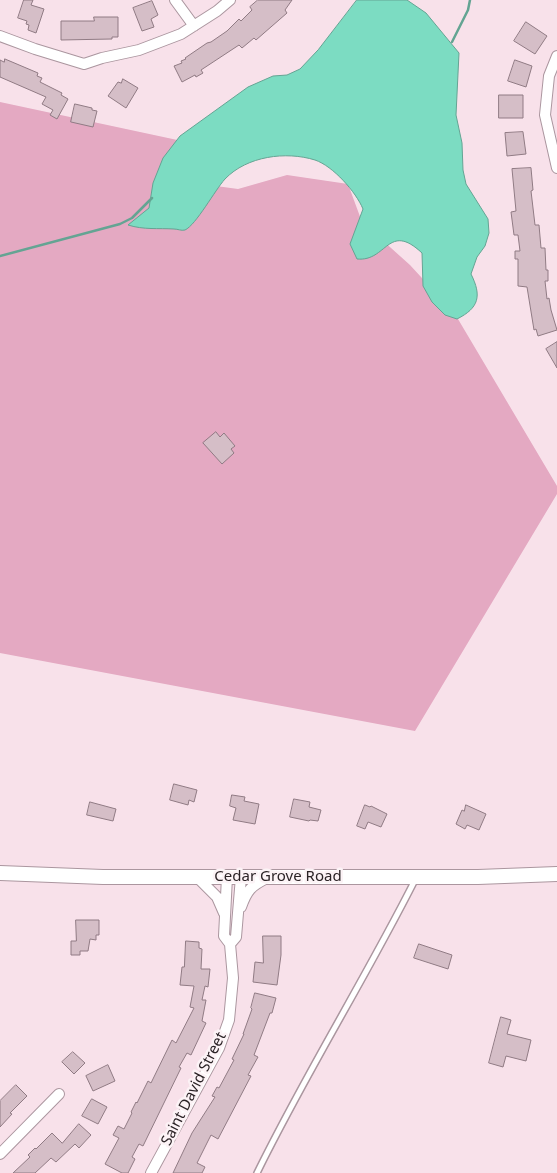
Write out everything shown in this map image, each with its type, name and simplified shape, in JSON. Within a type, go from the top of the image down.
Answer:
[{"type":"main road","name":"Cedar Grove Road","points":[[0,873],[103,877],[478,877],[557,874]]},
{"type":"street","points":[[175,0],[194,26]]},
{"type":"street","points":[[0,36],[84,64],[139,50],[181,34],[217,11],[230,0]]},
{"type":"street","points":[[557,56],[550,76],[545,115],[557,168]]},
{"type":"street","points":[[197,877],[218,896],[225,916]]},
{"type":"street","name":"Saint David Street","points":[[151,1173],[219,1048],[229,1020],[232,978],[230,944],[224,936],[225,916],[234,877]]},
{"type":"street","name":"Saint David Street","points":[[230,944],[236,937],[237,917],[234,877]]},
{"type":"street","points":[[237,917],[248,890],[270,877]]},
{"type":"street","points":[[0,1154],[59,1094]]},
{"type":"lane","points":[[257,1173],[316,1060],[399,912],[416,877]]},
{"type":"shaded area","points":[[357,0],[407,0],[426,13],[459,53],[456,115],[462,143],[463,170],[466,184],[488,219],[489,233],[485,246],[477,257],[471,274],[477,289],[476,301],[470,310],[457,319],[445,315],[432,302],[423,286],[422,253],[411,244],[402,241],[394,242],[375,255],[357,259],[350,244],[363,209],[360,202],[343,180],[322,163],[315,160],[304,157],[280,156],[244,165],[225,179],[194,221],[185,230],[145,228],[128,225],[149,208],[153,183],[163,158],[180,136],[248,87],[273,76],[287,75],[300,69],[318,50]]},
{"type":"shaded area","points":[[0,102],[182,141],[194,183],[238,189],[287,175],[348,184],[362,222],[410,265],[455,314],[557,486],[557,494],[415,731],[0,653]]},
{"type":"building","points":[[24,0],[33,0],[31,5],[44,9],[36,33],[28,30],[29,25],[26,24],[27,21],[18,18]]},
{"type":"building","points":[[258,0],[292,0],[285,10],[287,13],[256,40],[254,38],[242,48],[239,45],[201,70],[203,73],[182,82],[174,66],[182,63],[181,61],[185,58],[227,31],[239,19],[241,21],[252,10],[250,7]]},
{"type":"building","points":[[152,1],[158,15],[151,19],[154,27],[142,31],[133,8]]},
{"type":"building","points":[[94,17],[118,17],[118,37],[112,37],[112,39],[61,40],[61,21],[94,21]]},
{"type":"building","points":[[526,22],[547,36],[535,54],[514,41]]},
{"type":"building","points":[[5,59],[38,73],[37,76],[42,78],[40,82],[62,93],[61,95],[68,99],[57,119],[50,115],[53,110],[42,104],[46,97],[0,77],[0,60],[4,62]]},
{"type":"building","points":[[515,60],[532,66],[526,87],[508,81]]},
{"type":"building","points":[[123,79],[138,88],[126,108],[108,96],[118,82],[121,83]]},
{"type":"building","points":[[499,95],[523,95],[523,118],[499,118]]},
{"type":"building","points":[[75,104],[97,111],[93,127],[71,122]]},
{"type":"building","points":[[523,132],[526,154],[507,156],[505,133]]},
{"type":"building","points":[[531,168],[533,190],[531,191],[535,225],[539,225],[541,248],[545,248],[546,270],[548,270],[548,281],[545,281],[547,299],[549,298],[557,330],[538,336],[536,329],[534,330],[527,287],[518,286],[518,259],[515,259],[515,251],[520,251],[518,235],[514,235],[511,212],[516,211],[512,169]]},
{"type":"building","points":[[557,342],[557,368],[546,349]]},
{"type":"building","points":[[216,432],[220,437],[224,433],[235,446],[231,449],[234,453],[222,464],[203,443]]},
{"type":"building","points":[[174,784],[197,790],[194,802],[189,800],[188,805],[170,800]]},
{"type":"building","points":[[232,795],[245,797],[244,801],[259,804],[255,824],[233,820],[236,808],[230,806]]},
{"type":"building","points":[[294,799],[310,802],[309,807],[321,810],[318,821],[290,817]]},
{"type":"building","points":[[90,802],[116,809],[113,821],[87,815]]},
{"type":"building","points":[[365,805],[387,814],[381,827],[368,822],[365,829],[357,826]]},
{"type":"building","points":[[466,805],[486,814],[479,830],[467,825],[465,829],[456,824]]},
{"type":"building","points":[[76,920],[99,920],[99,935],[96,935],[96,940],[90,939],[88,951],[80,951],[80,955],[71,955],[71,941],[76,941]]},
{"type":"building","points":[[263,936],[281,936],[281,955],[277,985],[253,982],[255,962],[263,963]]},
{"type":"building","points":[[186,941],[199,942],[199,948],[202,949],[201,969],[210,969],[208,987],[205,986],[202,1000],[206,1000],[202,1021],[206,1023],[191,1055],[187,1053],[179,1067],[181,1068],[143,1146],[139,1144],[132,1157],[135,1159],[128,1173],[122,1173],[105,1164],[119,1138],[113,1135],[118,1126],[124,1129],[148,1081],[151,1083],[172,1040],[176,1043],[194,1008],[190,1007],[194,986],[180,985],[182,967],[184,967]]},
{"type":"building","points":[[419,944],[452,955],[448,969],[414,958]]},
{"type":"building","points":[[255,993],[276,998],[272,1013],[270,1013],[254,1055],[258,1057],[248,1075],[251,1076],[218,1139],[211,1135],[197,1163],[205,1167],[202,1173],[173,1173],[192,1133],[215,1097],[212,1096],[217,1087],[219,1088],[234,1060],[232,1059],[244,1034]]},
{"type":"building","points":[[501,1017],[511,1020],[507,1034],[531,1040],[526,1061],[506,1056],[503,1067],[489,1063]]},
{"type":"building","points":[[73,1052],[85,1063],[74,1074],[62,1062]]},
{"type":"building","points":[[108,1065],[115,1081],[93,1091],[86,1076]]},
{"type":"building","points":[[16,1085],[27,1096],[10,1113],[12,1114],[0,1127],[0,1101]]},
{"type":"building","points":[[92,1099],[107,1107],[98,1124],[82,1116]]},
{"type":"building","points":[[79,1124],[91,1135],[79,1148],[75,1144],[56,1162],[51,1158],[35,1173],[13,1173],[30,1157],[28,1155],[52,1133],[62,1143]]},
{"type":"waterway","points":[[452,42],[468,10],[470,0]]},
{"type":"waterway","points":[[0,256],[120,224],[132,218],[152,198]]}]
